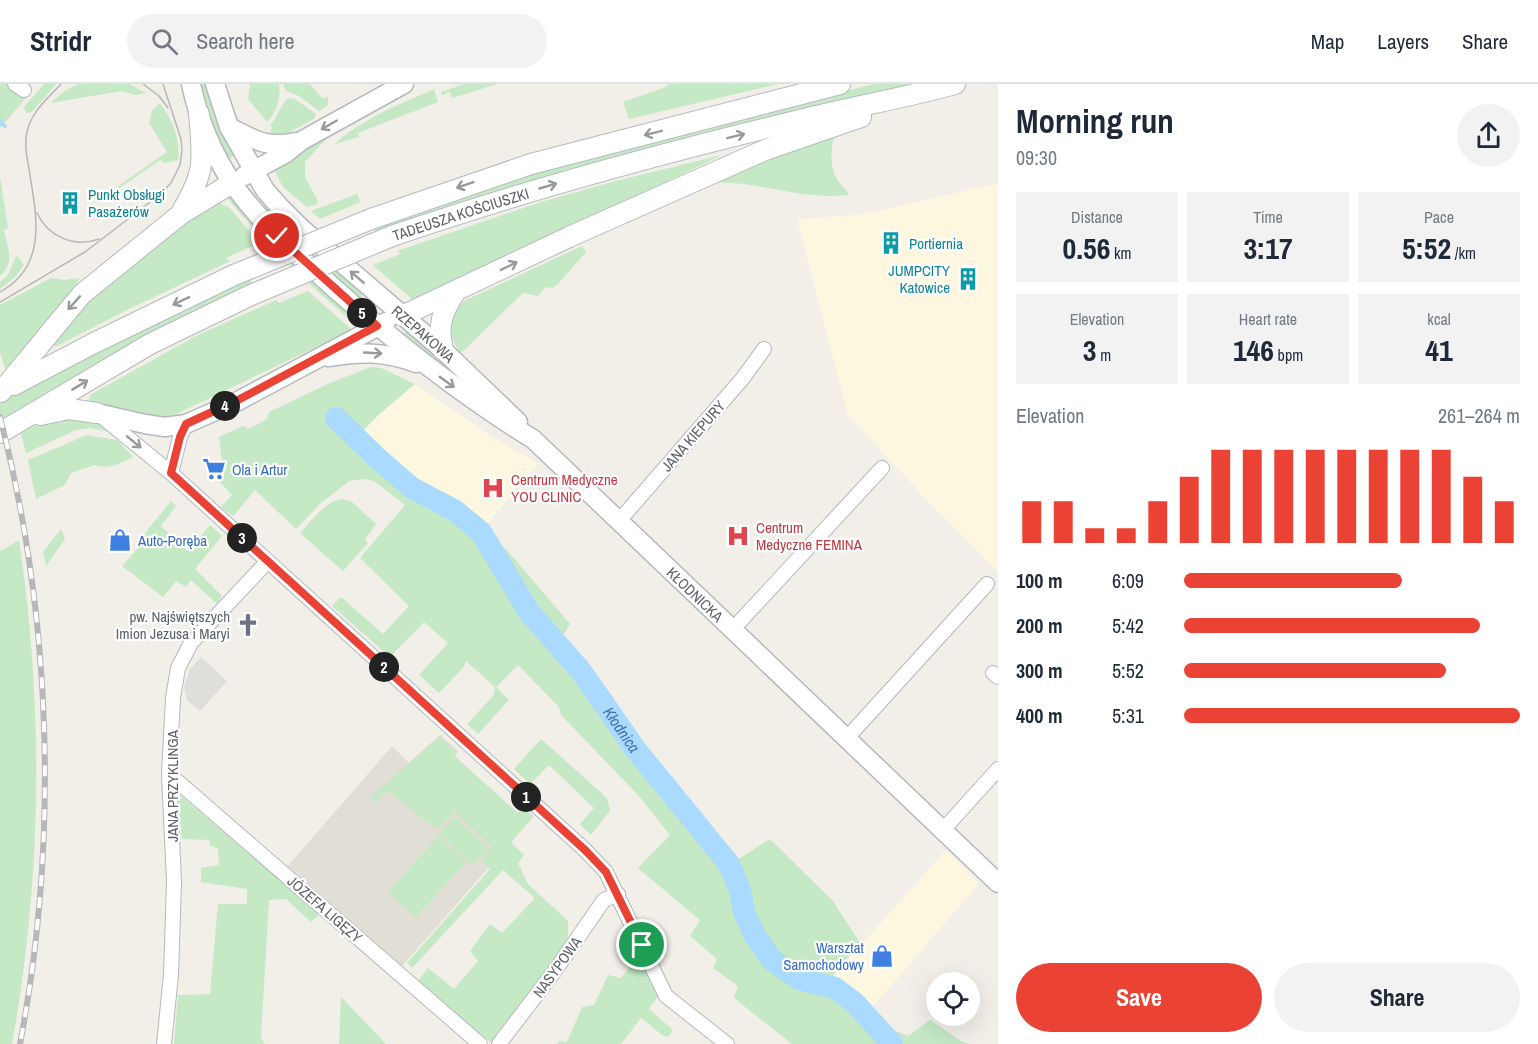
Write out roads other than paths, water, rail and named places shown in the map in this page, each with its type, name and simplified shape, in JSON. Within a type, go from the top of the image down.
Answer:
[{"type":"main road","name":"TADEUSZA KOŚCIUSZKI","points":[[0,392],[92,344],[234,276],[371,219],[531,164],[840,84]]},
{"type":"main road","points":[[402,316],[569,237],[765,150],[946,87]]},
{"type":"main road","name":"TADEUSZA KOŚCIUSZKI","points":[[0,433],[150,344],[251,295],[392,236],[477,207],[613,167],[800,120],[946,87]]},
{"type":"main road","points":[[181,214],[201,172],[199,114]]},
{"type":"main road","points":[[0,392],[82,294],[181,214],[232,183]]},
{"type":"main road","points":[[443,350],[440,338],[441,321],[445,308],[456,291]]},
{"type":"main road","points":[[20,421],[59,410],[79,409],[97,412]]},
{"type":"street","name":"RZEPAKOWA","points":[[191,84],[199,114],[232,183],[277,236],[377,326]]},
{"type":"street","name":"RZEPAKOWA","points":[[215,84],[229,127],[266,190],[301,228],[443,350],[507,410],[533,439]]},
{"type":"street","points":[[232,183],[286,153],[301,141],[404,84]]},
{"type":"street","points":[[229,127],[267,144],[278,145],[301,141]]},
{"type":"street","points":[[97,412],[165,427],[186,424],[238,400],[377,326],[402,316]]},
{"type":"street","name":"KŁODNICKA","points":[[377,326],[426,366],[495,416],[533,439],[998,883]]},
{"type":"street","name":"JANA KIEPURY","points":[[619,521],[743,378],[764,349]]},
{"type":"street","points":[[319,358],[375,352],[426,366]]},
{"type":"street","points":[[97,412],[171,473],[585,850],[606,872],[666,996],[728,1044]]},
{"type":"street","points":[[171,473],[180,437],[186,424]]},
{"type":"street","points":[[733,629],[882,468]]},
{"type":"street","name":"JANA PRZYKLINGA","points":[[164,1044],[171,975],[174,882],[169,774],[173,698],[178,668],[191,643],[268,561]]},
{"type":"street","points":[[847,738],[987,584]]},
{"type":"street","points":[[943,830],[998,768]]},
{"type":"street","name":"JÓZEFA LIGĘZY","points":[[169,774],[480,1044]]},
{"type":"street","name":"NASYPOWA","points":[[499,1044],[554,972],[604,900],[618,894]]},
{"type":"waterway","points":[[0,122],[5,126]]},
{"type":"waterway","name":"Kłodnica","points":[[336,418],[412,488],[454,510],[481,532],[529,612],[581,671],[636,750],[729,864],[740,890],[744,912],[754,934],[772,960],[799,979],[835,988],[855,1003],[892,1044]]},
{"type":"tram line","points":[[0,292],[16,281],[26,268],[33,253],[36,221],[26,137],[32,118],[61,84]]},
{"type":"tram line","points":[[143,84],[159,96],[168,108]]},
{"type":"tram line","points":[[0,302],[85,252],[158,196],[171,183],[180,165],[182,150],[181,139],[163,84]]},
{"type":"tram line","points":[[37,213],[48,228],[63,238],[81,242],[99,239]]},
{"type":"railway","points":[[0,417],[31,571],[44,729],[45,809],[41,888],[20,1044]]},
{"type":"place","name":"Punkt Obsługi Pasażerów","points":[[70,203]]},
{"type":"place","name":"Portiernia","points":[[891,243]]},
{"type":"place","name":"JUMPCITY Katowice","points":[[968,279]]},
{"type":"place","name":"Ola i Artur","points":[[214,469]]},
{"type":"place","name":"Centrum Medyczne YOU CLINIC","points":[[493,488]]},
{"type":"place","name":"Centrum Medyczne FEMINA","points":[[738,536]]},
{"type":"place","name":"Auto-Poręba","points":[[120,540]]},
{"type":"place","name":"pw. Najświętszych Imion Jezusa i Maryi","points":[[248,625]]},
{"type":"place","name":"Warsztat Samochodowy","points":[[882,956]]}]
